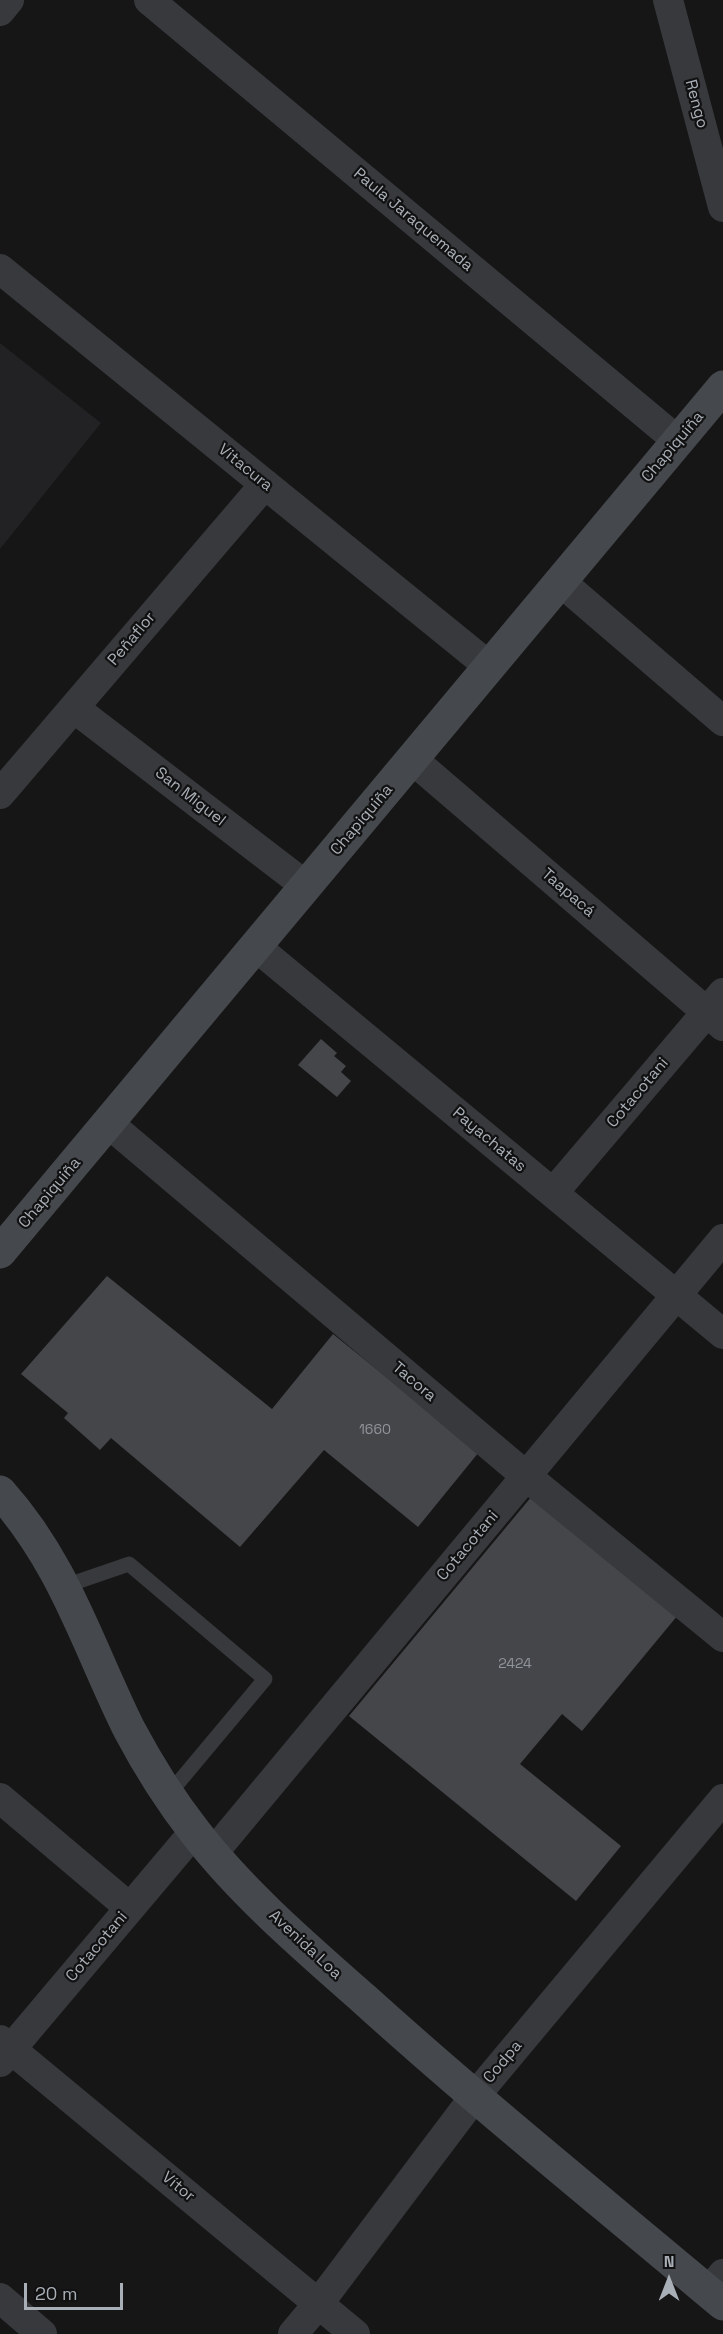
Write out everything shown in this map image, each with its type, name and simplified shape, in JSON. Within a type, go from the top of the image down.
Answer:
[{"type":"street","points":[[0,11],[9,0]]},
{"type":"street","name":"Paula Jaraquemada","points":[[149,0],[678,441]]},
{"type":"street","name":"Rengo","points":[[668,0],[723,207]]},
{"type":"street","name":"Vitacura","points":[[0,269],[490,667]]},
{"type":"street","name":"Chapiquiña","points":[[0,1252],[678,441],[718,403]]},
{"type":"street","name":"Peñaflor","points":[[5,777],[74,708],[265,484]]},
{"type":"street","points":[[561,582],[723,721]]},
{"type":"street","name":"San Miguel","points":[[74,708],[306,886]]},
{"type":"street","name":"Taapacá","points":[[412,759],[718,1010]]},
{"type":"street","name":"Payachatas","points":[[255,946],[723,1334]]},
{"type":"street","name":"Cotacotani","points":[[553,1193],[718,1010]]},
{"type":"street","name":"Tacora","points":[[108,1123],[526,1476],[723,1637]]},
{"type":"street","name":"Cotacotani","points":[[4,2051],[130,1908],[204,1842],[526,1476],[723,1239]]},
{"type":"street","name":"Avenida Loa","points":[[0,1492],[32,1532],[65,1586],[130,1730],[168,1795],[230,1873],[310,1952],[405,2037],[475,2096],[718,2290]]},
{"type":"street","points":[[0,1798],[130,1908]]},
{"type":"street","name":"Codpa","points":[[293,2334],[319,2303],[475,2096],[723,1799]]},
{"type":"street","name":"Vítor","points":[[4,2051],[355,2334]]},
{"type":"street","points":[[0,2298],[42,2334]]},
{"type":"lane","points":[[65,1586],[129,1564],[265,1679],[168,1795]]},
{"type":"shaded area","points":[[0,343],[101,423],[0,549]]},
{"type":"building","points":[[321,1039],[337,1053],[334,1056],[346,1066],[341,1072],[351,1081],[337,1097],[298,1065]]},
{"type":"building","points":[[107,1276],[272,1409],[333,1334],[479,1452],[418,1527],[324,1450],[240,1547],[111,1438],[100,1450],[64,1418],[68,1413],[21,1374]]},
{"type":"building","points":[[532,1496],[678,1615],[582,1731],[562,1714],[520,1764],[621,1846],[576,1901],[349,1716]]}]
